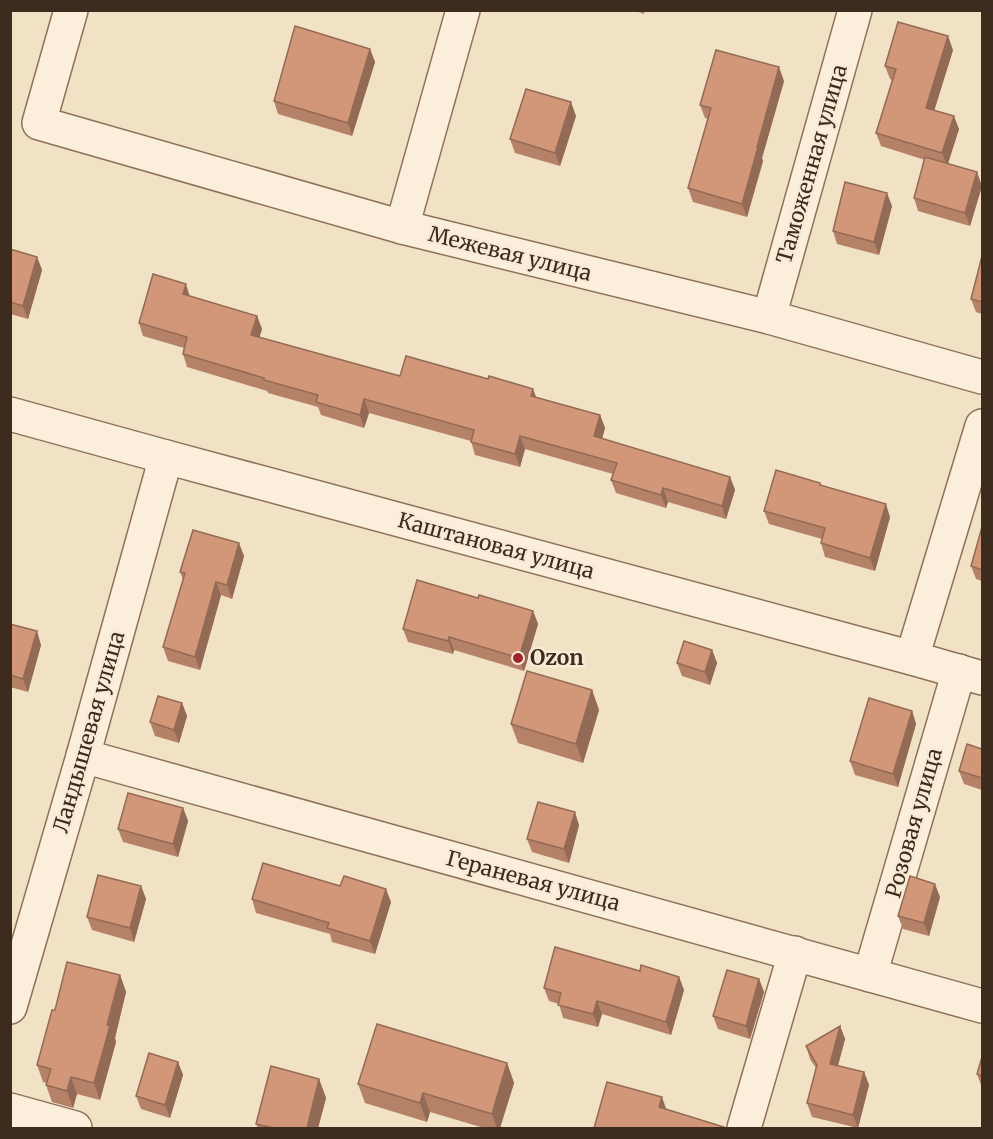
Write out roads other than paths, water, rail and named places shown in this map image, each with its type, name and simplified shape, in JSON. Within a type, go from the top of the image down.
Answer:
[{"type":"street","name":"Межевая улица","points":[[71,10],[39,123],[402,227],[769,317],[982,377]]},
{"type":"street","points":[[402,227],[463,10]]},
{"type":"street","name":"Таможенная улица","points":[[769,317],[855,10]]},
{"type":"street","name":"Каштановая улица","points":[[10,414],[971,675]]},
{"type":"street","points":[[912,658],[982,426]]},
{"type":"street","name":"Ландышевая улица","points":[[10,1007],[166,457]]},
{"type":"street","name":"Розовая улица","points":[[870,975],[971,675]]},
{"type":"street","name":"Гераневая улица","points":[[83,756],[982,1006]]},
{"type":"street","points":[[744,1128],[795,953]]},
{"type":"street","points":[[10,1110],[75,1128]]},
{"type":"place","name":"Ozon","points":[[518,658]]}]
